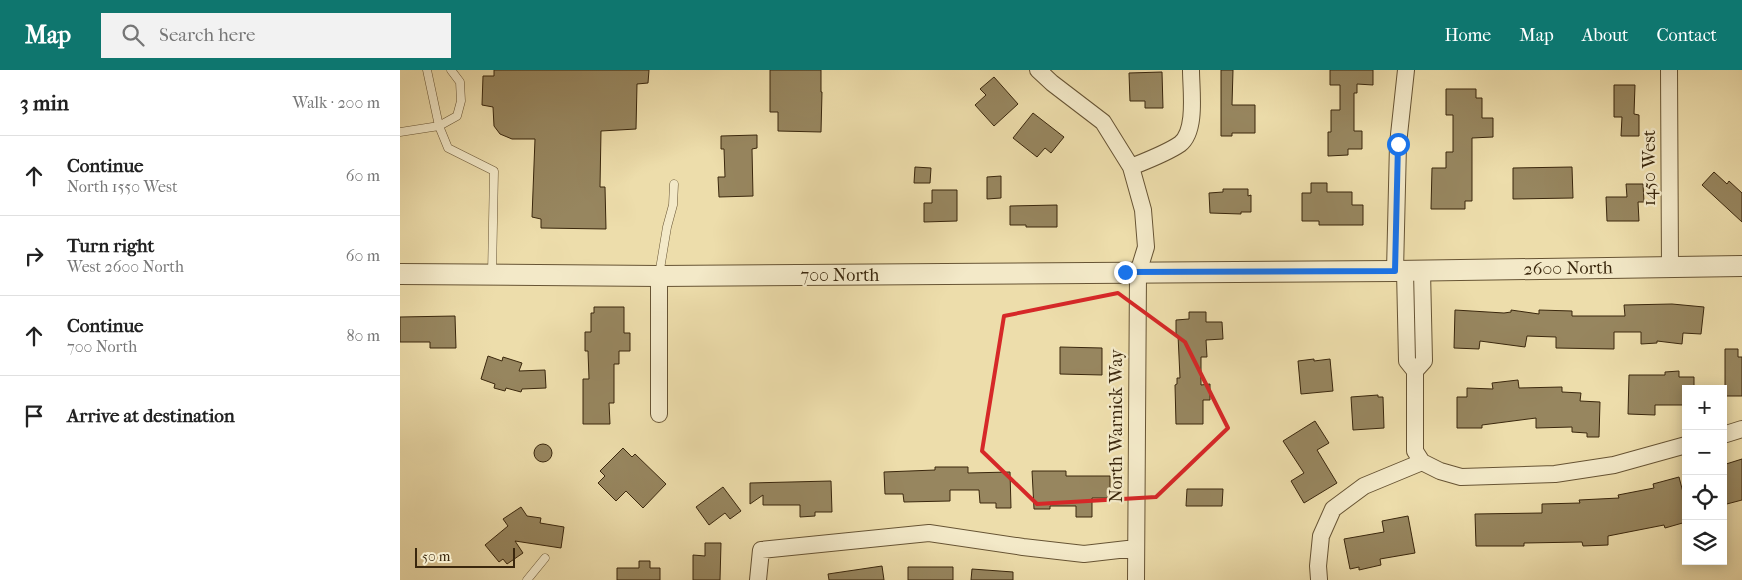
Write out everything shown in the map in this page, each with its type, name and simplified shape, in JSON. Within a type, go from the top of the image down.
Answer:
[{"type":"street","name":"North Warnick Way","points":[[1038,70],[1103,122],[1131,167],[1143,210],[1146,247],[1138,272],[1136,580]]},
{"type":"street","points":[[1131,167],[1180,143],[1189,132],[1191,119],[1191,70]]},
{"type":"street","points":[[1406,70],[1398,144],[1407,271],[1424,361],[1415,371],[1415,451],[1422,462],[1440,471],[1461,477],[1556,474],[1614,465],[1682,446]]},
{"type":"street","name":"1450 West","points":[[1668,70],[1670,266]]},
{"type":"street","name":"2600 North","points":[[1280,272],[1742,266]]},
{"type":"street","name":"700 North","points":[[400,274],[659,276],[1280,272]]},
{"type":"street","points":[[659,276],[659,414]]},
{"type":"street","points":[[1727,434],[1742,429]]},
{"type":"street","points":[[1319,580],[1318,566],[1321,536],[1333,509],[1364,486],[1422,462]]},
{"type":"street","points":[[758,580],[761,550],[929,532],[1023,547],[1084,554],[1136,548]]},
{"type":"lane","points":[[427,70],[439,126],[448,148],[494,171],[492,274]]},
{"type":"lane","points":[[400,132],[439,126],[458,116],[461,101],[460,82],[451,70]]},
{"type":"lane","points":[[659,276],[667,227],[673,205],[674,184]]},
{"type":"lane","points":[[528,580],[545,558]]},
{"type":"highlighted area","points":[[1118,293],[1185,342],[1228,428],[1156,497],[1037,504],[982,451],[1004,316]]},
{"type":"building","points":[[494,70],[649,70],[648,83],[637,84],[636,129],[601,131],[600,187],[605,187],[606,229],[541,228],[541,219],[532,217],[535,139],[512,139],[500,134],[494,126],[493,107],[482,105],[483,76],[494,76]]},
{"type":"building","points":[[770,70],[821,70],[821,132],[778,131],[778,112],[770,112]]},
{"type":"building","points":[[1221,70],[1233,70],[1232,105],[1255,105],[1255,133],[1232,133],[1232,136],[1221,136]]},
{"type":"building","points":[[1330,70],[1373,70],[1373,85],[1357,84],[1357,93],[1354,93],[1354,131],[1362,131],[1362,149],[1348,149],[1348,155],[1328,156],[1328,132],[1331,132],[1331,110],[1340,110],[1340,85],[1330,85]]},
{"type":"building","points":[[1162,72],[1163,108],[1145,108],[1145,101],[1130,101],[1129,73]]},
{"type":"building","points":[[994,77],[1018,104],[994,126],[975,105],[986,95],[980,89]]},
{"type":"building","points":[[1614,85],[1635,85],[1634,114],[1639,115],[1639,136],[1621,136],[1622,117],[1614,117]]},
{"type":"building","points":[[1446,89],[1476,89],[1476,98],[1482,98],[1482,118],[1493,118],[1493,137],[1472,138],[1472,201],[1465,201],[1465,209],[1431,209],[1432,168],[1446,168],[1446,152],[1453,152],[1453,115],[1446,115]]},
{"type":"building","points":[[1033,113],[1064,137],[1051,153],[1045,148],[1037,157],[1013,138]]},
{"type":"building","points":[[757,135],[757,148],[752,149],[753,196],[719,197],[718,177],[725,177],[724,149],[721,149],[721,136]]},
{"type":"building","points":[[915,167],[931,168],[930,183],[914,183]]},
{"type":"building","points":[[1572,167],[1573,198],[1513,199],[1513,168]]},
{"type":"building","points":[[1714,172],[1727,184],[1729,181],[1742,193],[1742,222],[1702,185]]},
{"type":"building","points":[[1001,176],[1001,198],[987,199],[987,177]]},
{"type":"building","points":[[1311,183],[1327,183],[1327,192],[1352,192],[1352,205],[1363,205],[1363,225],[1319,225],[1319,221],[1302,221],[1302,193],[1311,193]]},
{"type":"building","points":[[1626,184],[1643,184],[1644,202],[1638,202],[1639,221],[1607,221],[1606,197],[1627,197]]},
{"type":"building","points":[[1223,189],[1248,189],[1248,196],[1251,195],[1251,212],[1241,212],[1241,214],[1210,213],[1209,193],[1223,192]]},
{"type":"building","points":[[932,190],[957,190],[957,221],[924,222],[924,203],[932,203]]},
{"type":"building","points":[[1057,205],[1057,227],[1010,225],[1010,206]]},
{"type":"building","points":[[1672,304],[1704,307],[1701,334],[1683,333],[1682,344],[1657,341],[1657,343],[1641,344],[1641,332],[1614,332],[1614,349],[1556,348],[1556,337],[1527,336],[1525,347],[1480,341],[1479,349],[1454,348],[1455,310],[1504,313],[1511,312],[1511,310],[1539,314],[1539,310],[1572,311],[1572,316],[1625,316],[1624,305]]},
{"type":"building","points":[[594,307],[624,307],[624,333],[630,333],[630,351],[619,351],[619,364],[614,364],[614,403],[609,403],[610,424],[583,424],[583,379],[589,379],[588,351],[585,351],[585,332],[591,332],[591,313],[594,313]]},
{"type":"building","points":[[1189,312],[1206,312],[1206,322],[1222,322],[1223,339],[1206,340],[1207,357],[1201,357],[1201,385],[1210,384],[1210,400],[1203,400],[1203,424],[1176,424],[1175,385],[1177,384],[1177,378],[1180,378],[1176,320],[1189,319]]},
{"type":"building","points":[[455,316],[456,348],[430,348],[430,342],[400,342],[400,317]]},
{"type":"building","points":[[1060,347],[1102,348],[1102,375],[1060,374]]},
{"type":"building","points":[[1725,349],[1738,349],[1738,357],[1742,357],[1742,396],[1727,396],[1727,385],[1725,385]]},
{"type":"building","points":[[488,356],[502,361],[503,357],[522,363],[519,371],[545,370],[546,388],[522,389],[521,392],[506,388],[505,391],[494,388],[495,384],[481,379]]},
{"type":"building","points":[[1314,359],[1314,361],[1330,359],[1333,391],[1301,394],[1298,361]]},
{"type":"building","points":[[1679,371],[1679,377],[1694,377],[1694,385],[1682,385],[1682,405],[1655,405],[1655,415],[1628,414],[1629,375],[1665,375],[1665,372]]},
{"type":"building","points":[[1518,380],[1519,388],[1562,387],[1562,392],[1581,393],[1580,401],[1600,402],[1599,437],[1587,437],[1587,433],[1572,432],[1572,427],[1536,428],[1536,418],[1482,425],[1482,428],[1457,428],[1457,397],[1467,397],[1467,388],[1493,389],[1492,383]]},
{"type":"building","points":[[1378,395],[1378,397],[1383,397],[1384,428],[1353,430],[1351,397]]},
{"type":"building","points":[[1315,421],[1329,443],[1317,450],[1337,483],[1304,503],[1291,481],[1304,473],[1283,441]]},
{"type":"building","points":[[539,444],[547,444],[552,449],[550,460],[539,462],[534,457],[534,449]]},
{"type":"building","points":[[623,448],[632,457],[635,454],[666,484],[643,508],[626,491],[616,501],[598,483],[605,476],[600,471]]},
{"type":"building","points":[[1742,459],[1742,500],[1727,504],[1727,475],[1727,464]]},
{"type":"building","points":[[935,467],[968,467],[968,473],[1010,472],[1011,508],[996,508],[996,503],[980,503],[979,490],[950,490],[950,501],[904,502],[903,494],[885,494],[884,472],[935,470]]},
{"type":"building","points":[[1032,471],[1066,471],[1066,476],[1110,476],[1110,498],[1092,498],[1092,517],[1076,517],[1076,506],[1050,506],[1050,509],[1034,509]]},
{"type":"building","points":[[1679,477],[1682,489],[1682,523],[1665,528],[1664,525],[1608,536],[1608,545],[1583,546],[1582,542],[1524,543],[1524,546],[1476,546],[1475,514],[1542,513],[1542,504],[1580,503],[1579,500],[1619,498],[1618,495],[1654,488],[1653,484]]},
{"type":"building","points":[[831,481],[832,512],[815,512],[815,516],[800,517],[800,505],[763,505],[763,495],[750,504],[750,483]]},
{"type":"building","points":[[723,487],[741,511],[730,519],[725,513],[709,525],[696,507]]},
{"type":"building","points":[[1187,489],[1223,489],[1222,506],[1186,506]]},
{"type":"building","points":[[521,507],[527,516],[541,518],[540,523],[564,527],[561,548],[515,541],[523,553],[507,564],[503,559],[499,562],[485,545],[508,526],[503,519]]},
{"type":"building","points":[[1408,516],[1415,553],[1380,559],[1381,565],[1359,570],[1359,567],[1350,569],[1344,539],[1384,532],[1382,521]]},
{"type":"building","points":[[705,543],[721,543],[720,580],[693,580],[693,555],[705,556]]},
{"type":"building","points":[[639,561],[650,561],[650,568],[660,568],[660,580],[617,580],[617,568],[639,568]]},
{"type":"building","points":[[882,566],[884,580],[829,580],[828,574]]},
{"type":"building","points":[[908,567],[953,567],[953,580],[908,580]]},
{"type":"building","points":[[972,569],[1013,572],[1013,580],[971,580]]},
{"type":"route","points":[[1125,272],[1395,271],[1398,144]]}]
